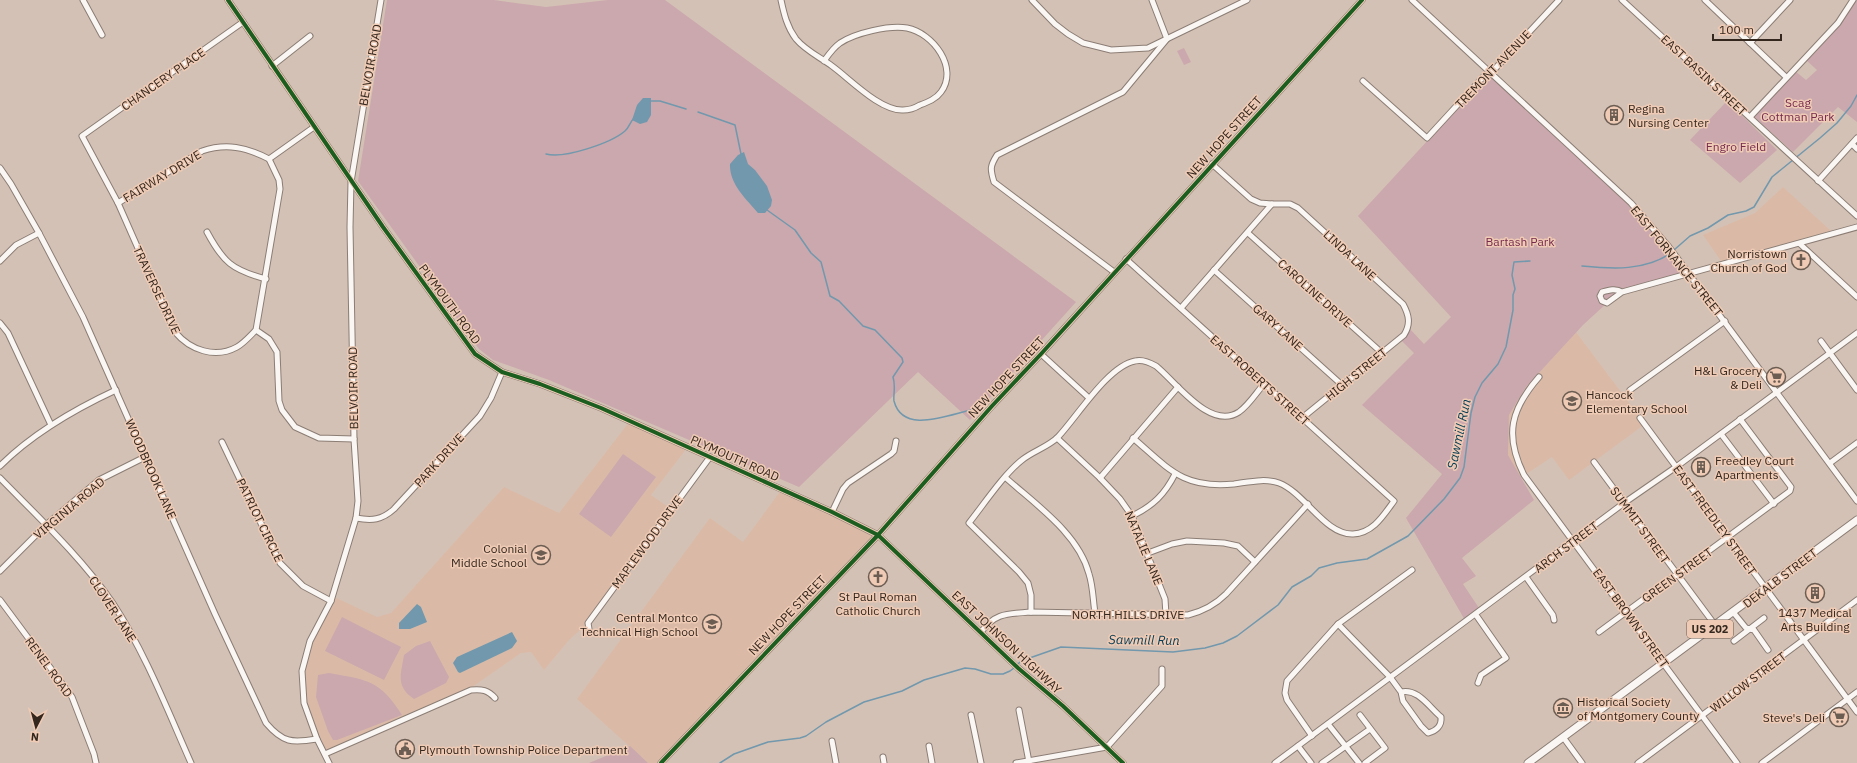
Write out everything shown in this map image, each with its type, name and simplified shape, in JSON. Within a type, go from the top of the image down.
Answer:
[{"type":"highway","name":"DEKALB STREET","points":[[1528,763],[1857,520]]},
{"type":"street","points":[[83,0],[102,34]]},
{"type":"street","name":"PLYMOUTH ROAD","points":[[228,0],[351,182],[468,347],[475,354],[502,372],[540,384],[601,408],[832,512],[878,535]]},
{"type":"street","name":"BELVOIR ROAD","points":[[329,763],[317,739],[304,703],[302,671],[310,641],[331,601],[356,518],[358,501],[354,439],[350,227],[351,182],[381,0]]},
{"type":"street","points":[[781,0],[785,18],[792,33],[803,46],[872,98],[892,109],[911,109],[929,102],[937,96],[943,88],[947,76],[946,64],[934,46],[920,33],[907,28],[882,29],[852,37],[835,47],[824,61]]},
{"type":"street","points":[[1032,0],[1055,24],[1068,34],[1083,43],[1111,50],[1148,48],[1247,0]]},
{"type":"street","points":[[1152,0],[1167,39]]},
{"type":"street","name":"NEW HOPE STREET","points":[[660,763],[878,535],[992,406],[1362,0]]},
{"type":"street","name":"EAST FORNANCE STREET","points":[[1412,0],[1631,203],[1669,247],[1857,501]]},
{"type":"street","name":"TREMONT AVENUE","points":[[1363,81],[1427,138],[1484,76],[1491,73],[1559,0]]},
{"type":"street","name":"EAST BASIN STREET","points":[[1622,0],[1857,216]]},
{"type":"street","points":[[1705,0],[1786,77]]},
{"type":"street","points":[[1750,43],[1790,0]]},
{"type":"street","points":[[1750,117],[1838,23],[1853,0]]},
{"type":"street","name":"CHANCERY PLACE","points":[[82,136],[243,22]]},
{"type":"street","points":[[272,66],[310,36]]},
{"type":"street","points":[[1114,272],[994,182],[991,173],[991,164],[997,155],[1123,92],[1167,39]]},
{"type":"street","points":[[314,128],[269,159],[279,180],[280,189],[256,330],[268,339],[277,352],[279,401],[282,410],[295,427],[319,438],[354,439]]},
{"type":"street","name":"TRAVERSE DRIVE","points":[[82,136],[118,203],[175,332],[180,338],[189,345],[200,350],[221,352],[237,347],[256,330]]},
{"type":"street","points":[[1818,181],[1857,138]]},
{"type":"street","points":[[1852,144],[1857,149]]},
{"type":"street","name":"FAIRWAY DRIVE","points":[[118,203],[202,151],[214,147],[236,147],[269,159]]},
{"type":"street","name":"LINDA LANE","points":[[1212,164],[1251,199],[1260,203],[1290,204],[1304,213],[1403,304],[1407,312],[1408,328]]},
{"type":"street","name":"WOODBROOK LANE","points":[[0,168],[12,184],[66,282],[116,390],[215,614],[266,723],[276,735],[284,739],[301,742],[317,739]]},
{"type":"street","points":[[1180,308],[1248,233],[1272,204]]},
{"type":"street","points":[[1622,292],[1857,227]]},
{"type":"street","points":[[207,232],[218,252],[230,264],[253,275],[266,278]]},
{"type":"street","points":[[0,261],[16,245],[39,233]]},
{"type":"street","name":"CAROLINE DRIVE","points":[[1248,233],[1382,353]]},
{"type":"street","points":[[1800,244],[1857,297]]},
{"type":"street","name":"EAST ROBERTS STREET","points":[[1126,259],[1394,501],[1380,521],[1372,528],[1364,532],[1354,534],[1345,533],[1334,528],[1308,504]]},
{"type":"street","name":"GARY LANE","points":[[1214,270],[1342,385]]},
{"type":"street","points":[[1630,390],[1725,321]]},
{"type":"street","points":[[0,323],[8,333],[51,425]]},
{"type":"street","name":"HIGH STREET","points":[[1302,418],[1404,335],[1408,328]]},
{"type":"street","name":"ARCH STREET","points":[[1275,763],[1476,615],[1624,503],[1676,467],[1857,333]]},
{"type":"street","points":[[1822,341],[1857,390]]},
{"type":"street","points":[[1041,354],[1089,398]]},
{"type":"street","points":[[1031,612],[1031,595],[1028,583],[1019,572],[969,523],[1022,460],[1057,438],[1089,398],[1117,370],[1136,360],[1149,362],[1156,366],[1205,410],[1221,417],[1232,415],[1242,409],[1264,384]]},
{"type":"street","name":"PARK DRIVE","points":[[356,518],[369,520],[379,519],[394,509],[480,416],[491,398],[502,372]]},
{"type":"street","name":"EAST BROWN STREET","points":[[1539,377],[1526,392],[1515,412],[1514,449],[1524,475],[1738,763]]},
{"type":"street","points":[[1100,478],[1178,387]]},
{"type":"street","points":[[0,466],[31,438],[80,406],[116,390]]},
{"type":"street","name":"EAST FREEDLEY STREET","points":[[1640,418],[1857,712]]},
{"type":"street","name":"GREEN STREET","points":[[1599,632],[1774,504],[1792,489],[1740,420]]},
{"type":"street","points":[[1721,434],[1774,504]]},
{"type":"street","name":"NATALIE LANE","points":[[1057,438],[1100,478],[1120,499],[1132,516],[1165,599],[1166,615]]},
{"type":"street","points":[[1133,438],[1175,474],[1188,480],[1215,485],[1270,480],[1290,489],[1308,504]]},
{"type":"street","points":[[832,512],[843,489],[848,483],[891,454],[894,451],[896,441]]},
{"type":"street","name":"PATRIOT CIRCLE","points":[[222,442],[280,563],[304,586],[331,601]]},
{"type":"street","points":[[1830,463],[1857,442]]},
{"type":"street","name":"VIRGINIA ROAD","points":[[0,571],[46,525],[99,480],[146,457]]},
{"type":"street","name":"MAPLEWOOD DRIVE","points":[[589,629],[588,623],[710,457]]},
{"type":"street","name":"SUMMIT STREET","points":[[1594,462],[1715,626]]},
{"type":"street","points":[[1132,516],[1154,503],[1163,494],[1175,474]]},
{"type":"street","name":"CLOVER LANE","points":[[0,478],[85,567],[112,603],[148,667],[191,763]]},
{"type":"street","points":[[1006,478],[1062,528],[1074,542],[1089,572],[1094,613]]},
{"type":"street","name":"NORTH HILLS DRIVE","points":[[981,632],[989,622],[997,616],[1031,612],[1188,615],[1216,604],[1308,504]]},
{"type":"street","name":"EAST JOHNSON HIGHWAY","points":[[878,535],[1018,668],[1123,763]]},
{"type":"street","points":[[1148,553],[1172,544],[1187,541],[1224,543],[1238,546],[1255,562]]},
{"type":"street","points":[[1312,736],[1287,700],[1285,689],[1287,681],[1338,624],[1412,570]]},
{"type":"street","points":[[1526,577],[1553,615],[1554,620]]},
{"type":"street","name":"RENEL ROAD","points":[[0,600],[72,697],[96,763]]},
{"type":"street","name":"WILLOW STREET","points":[[1638,763],[1857,600]]},
{"type":"street","points":[[1733,612],[1746,628],[1754,630],[1768,650]]},
{"type":"street","points":[[1476,615],[1506,658],[1481,675],[1478,683]]},
{"type":"street","points":[[1734,640],[1764,618]]},
{"type":"street","points":[[1338,624],[1390,677],[1401,692],[1403,701],[1421,726],[1428,733],[1439,726],[1441,717],[1416,694],[1406,690],[1401,692]]},
{"type":"street","points":[[1016,763],[1107,747],[1162,686],[1162,669]]},
{"type":"street","points":[[325,754],[471,690],[484,690],[490,692],[496,698]]},
{"type":"street","points":[[1762,763],[1857,692]]},
{"type":"street","points":[[1019,710],[1028,762]]},
{"type":"street","points":[[971,715],[981,763]]},
{"type":"street","points":[[1360,715],[1385,748],[1365,763]]},
{"type":"street","points":[[1328,724],[1359,763]]},
{"type":"street","points":[[1322,763],[1370,729]]},
{"type":"street","points":[[1563,737],[1582,763]]},
{"type":"street","points":[[832,741],[836,763]]},
{"type":"street","points":[[929,746],[932,763]]},
{"type":"street","points":[[1298,746],[1311,763]]},
{"type":"street","points":[[883,757],[884,763]]},
{"type":"shaded area","points":[[1783,187],[1831,231],[1721,261],[1703,235],[1755,213]]},
{"type":"shaded area","name":"Hancock Elementary School","points":[[1576,332],[1645,424],[1569,480],[1552,457],[1520,478],[1508,455],[1509,415],[1526,387]]},
{"type":"shaded area","name":"Colonial Middle School","points":[[630,421],[687,448],[651,495],[671,509],[588,623],[569,640],[544,670],[531,652],[521,653],[462,694],[325,754],[304,703],[305,657],[332,596],[377,617],[391,613],[504,487],[559,513]]},
{"type":"shaded area","name":"Central Montco Technical High School","points":[[782,489],[878,535],[661,763],[648,763],[577,699],[710,518],[743,542]]},
{"type":"green space","points":[[387,0],[494,0],[546,7],[608,0],[665,0],[1076,302],[970,420],[918,372],[799,487],[549,380],[493,360],[479,349],[358,181]]},
{"type":"green space","name":"Scag Cottman Park","points":[[1853,0],[1857,0],[1857,122],[1838,107],[1793,152],[1754,117],[1795,71],[1806,80],[1817,70],[1806,60]]},
{"type":"green space","points":[[1184,48],[1191,62],[1184,65],[1177,51]]},
{"type":"green space","name":"Bartash Park","points":[[1489,74],[1631,203],[1688,273],[1622,292],[1607,303],[1583,325],[1526,387],[1509,415],[1508,455],[1534,500],[1462,558],[1476,576],[1463,584],[1481,611],[1466,622],[1406,518],[1442,474],[1362,405],[1414,353],[1400,339],[1409,328],[1424,344],[1451,317],[1358,216]]},
{"type":"green space","name":"Engro Field","points":[[1727,101],[1777,150],[1740,183],[1690,140]]},
{"type":"green space","points":[[623,454],[656,477],[611,537],[579,514]]},
{"type":"green space","points":[[342,617],[401,647],[384,680],[325,651]]},
{"type":"green space","points":[[430,641],[449,677],[446,683],[414,699],[404,689],[402,684],[401,674],[404,655],[416,646]]},
{"type":"green space","points":[[329,673],[363,680],[380,688],[394,703],[402,715],[337,740],[333,740],[328,731],[316,697],[318,675]]},
{"type":"green space","points":[[630,746],[648,763],[589,763]]},
{"type":"water","points":[[643,98],[651,98],[651,115],[647,122],[640,124],[632,120],[637,105]]},
{"type":"water","points":[[744,152],[748,164],[755,170],[767,186],[772,200],[771,206],[765,213],[758,213],[744,197],[732,178],[730,164],[738,155]]},
{"type":"water","points":[[417,604],[421,607],[427,622],[410,629],[399,629],[399,623]]},
{"type":"water","points":[[512,632],[517,641],[512,648],[460,673],[458,672],[453,663],[457,657]]},
{"type":"waterway","name":"Sawmill Run","points":[[1674,250],[1690,236],[1708,228],[1728,215],[1746,211],[1754,207],[1772,177],[1837,123],[1851,106],[1857,95]]},
{"type":"waterway","points":[[650,101],[660,101],[686,109]]},
{"type":"waterway","points":[[698,112],[735,125],[741,154]]},
{"type":"waterway","points":[[546,154],[564,154],[599,145],[625,131],[634,118]]},
{"type":"waterway","points":[[767,210],[795,230],[811,253],[821,262],[830,296],[839,301],[863,326],[875,330],[902,358],[903,362],[893,377],[894,401],[900,412],[909,418],[920,420],[933,419],[983,408]]},
{"type":"waterway","name":"Sawmill Run","points":[[1582,266],[1605,268],[1640,266],[1661,259],[1671,253]]},
{"type":"waterway","name":"Sawmill Run","points":[[1017,665],[1021,661],[1061,647],[1173,652],[1205,648],[1223,643],[1237,636],[1278,605],[1292,587],[1311,576],[1319,568],[1337,563],[1367,559],[1408,536],[1444,499],[1460,478],[1464,467],[1471,413],[1475,397],[1482,383],[1498,364],[1506,347],[1513,310],[1513,295],[1515,289],[1512,275],[1514,262],[1530,261]]},
{"type":"waterway","name":"Sawmill Run","points":[[720,763],[734,754],[768,742],[806,736],[826,722],[864,702],[902,691],[924,680],[965,668],[975,669],[991,674],[1003,674],[1014,668]]},
{"type":"cycle path","points":[[228,0],[383,227],[475,354],[502,372],[540,384],[601,408],[832,512],[878,535],[1018,668],[1063,706],[1123,763]]},
{"type":"cycle path","points":[[661,763],[878,535],[992,406],[1362,0]]},
{"type":"place","name":"Regina Nursing Center","points":[[1614,115]]},
{"type":"place","name":"Norristown Church of God","points":[[1801,260]]},
{"type":"place","name":"H&L Grocery & Deli","points":[[1776,377]]},
{"type":"place","name":"Hancock Elementary School","points":[[1572,401]]},
{"type":"place","name":"Freedley Court Apartments","points":[[1701,467]]},
{"type":"place","name":"Colonial Middle School","points":[[541,555]]},
{"type":"place","name":"St Paul Roman Catholic Church","points":[[878,577]]},
{"type":"place","name":"1437 Medical Arts Building","points":[[1815,593]]},
{"type":"place","name":"Central Montco Technical High School","points":[[712,624]]},
{"type":"place","name":"Historical Society of Montgomery County","points":[[1563,708]]},
{"type":"place","name":"Steve's Deli","points":[[1839,717]]},
{"type":"place","name":"Plymouth Township Police Department","points":[[405,749]]}]
